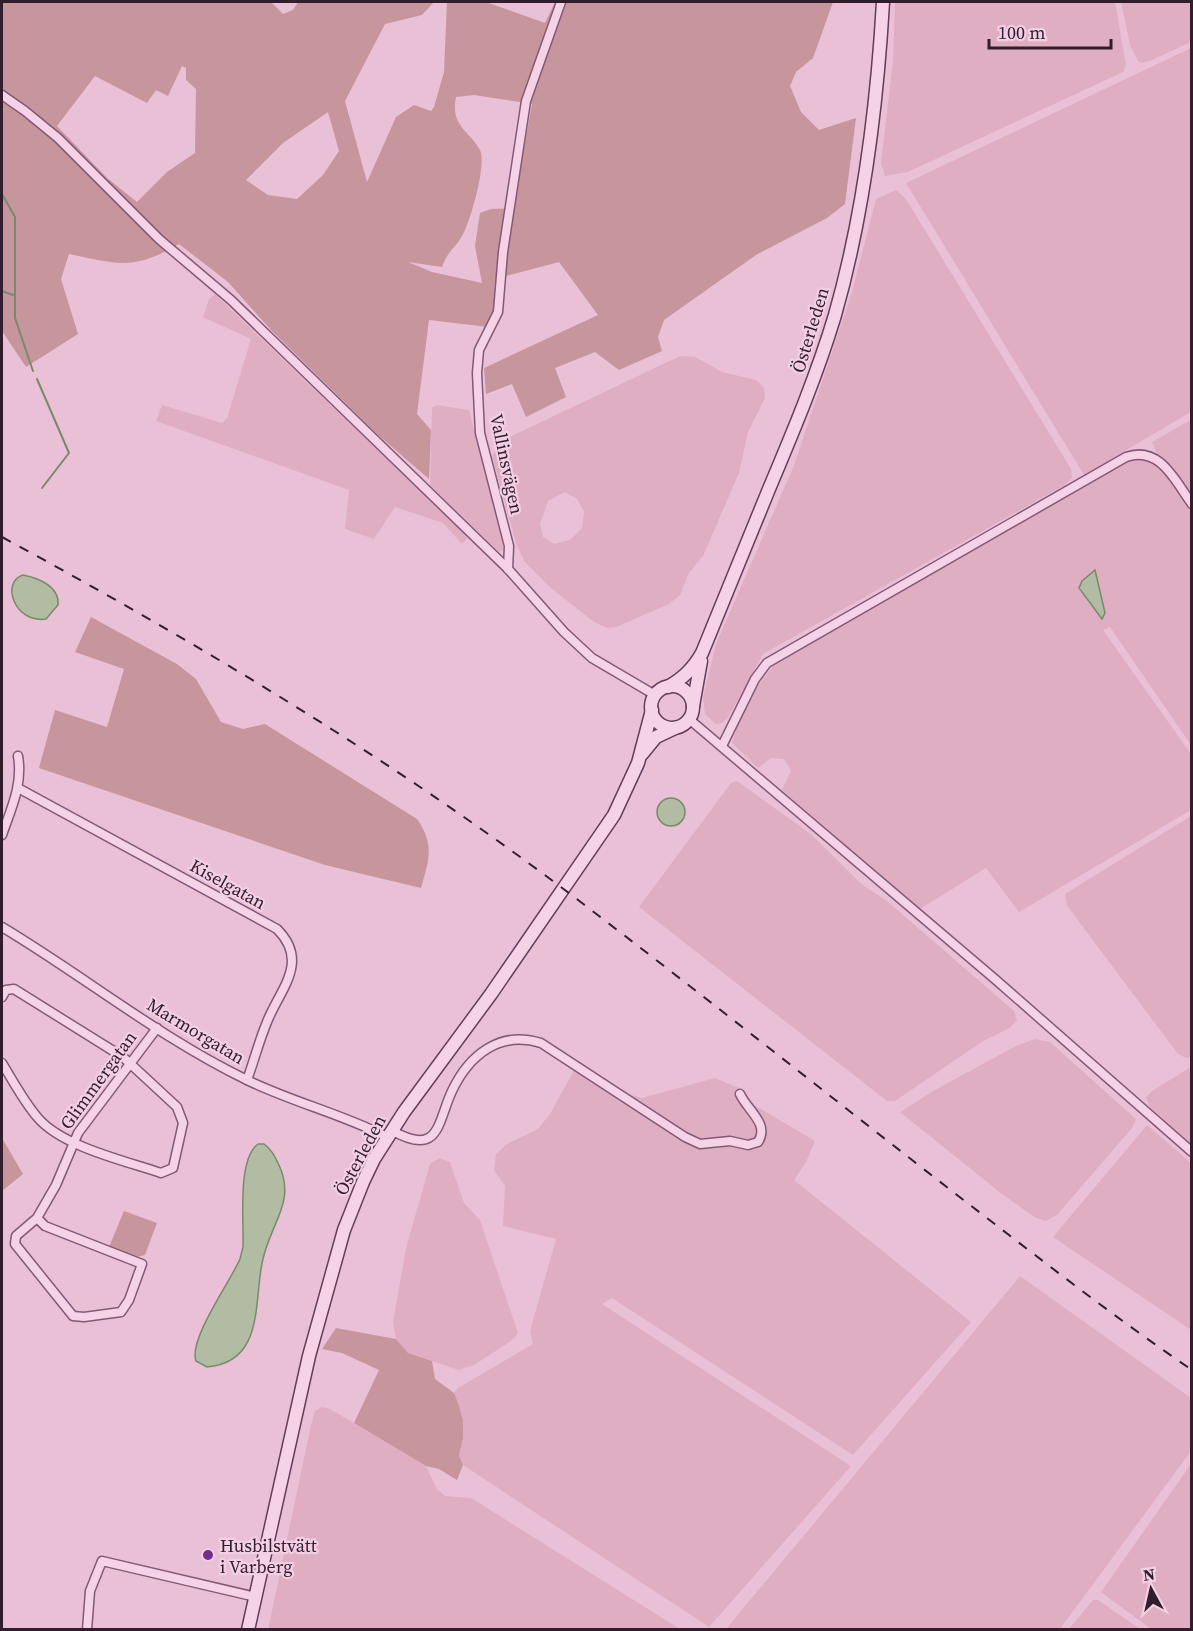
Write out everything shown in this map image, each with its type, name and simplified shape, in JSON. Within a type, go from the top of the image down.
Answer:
[{"type":"main road","name":"Österleden","points":[[248,1629],[309,1356],[353,1207],[389,1134],[589,855],[614,815],[640,757],[655,695],[681,680],[695,665],[703,651],[817,370],[851,252],[871,143],[879,78],[883,2]]},
{"type":"main road","name":"Österleden","points":[[640,757],[656,737],[689,719],[703,651]]},
{"type":"main road","points":[[668,687],[678,687],[687,693],[693,707]]},
{"type":"main road","points":[[652,710],[658,722],[675,728]]},
{"type":"street","name":"Vallinsvägen","points":[[508,569],[509,546],[480,433],[479,350],[498,312],[503,252],[526,101],[561,2]]},
{"type":"street","points":[[2,95],[58,138],[159,239],[231,300],[508,569],[564,632],[592,658],[620,677],[655,695]]},
{"type":"street","points":[[722,746],[755,680],[767,663],[1126,457],[1146,453],[1157,459],[1191,504]]},
{"type":"street","points":[[689,719],[996,980],[1191,1152]]},
{"type":"street","points":[[2,836],[21,773],[18,756]]},
{"type":"street","name":"Kiselgatan","points":[[18,788],[277,930],[285,938],[293,956],[292,969],[266,1024],[247,1080]]},
{"type":"street","name":"Marmorgatan","points":[[2,927],[157,1028],[247,1080],[411,1141],[429,1137],[442,1122],[452,1091],[475,1058],[490,1045],[511,1039],[529,1039],[541,1043],[685,1137],[700,1144],[730,1141],[748,1145],[758,1142],[762,1135],[761,1125],[740,1094]]},
{"type":"street","points":[[2,998],[6,990],[14,989],[130,1063],[182,1115],[182,1137],[172,1168],[161,1173],[73,1141],[38,1118],[2,1063]]},
{"type":"street","name":"Glimmergatan","points":[[37,1218],[45,1226],[142,1264],[129,1300],[121,1312],[84,1317],[69,1313],[15,1244],[16,1236],[37,1218],[57,1185],[73,1141],[157,1028]]},
{"type":"street","points":[[87,1629],[90,1591],[102,1561],[256,1597]]},
{"type":"shaded area","points":[[2,2],[271,2],[283,14],[293,10],[298,2],[434,2],[422,15],[385,24],[345,101],[367,182],[396,117],[414,105],[431,111],[434,107],[444,72],[447,2],[486,2],[545,23],[555,2],[833,2],[813,58],[796,72],[790,86],[801,112],[819,130],[856,118],[845,204],[827,218],[756,255],[664,320],[658,337],[662,351],[619,370],[595,352],[555,368],[566,397],[526,417],[512,384],[486,394],[484,368],[598,315],[559,262],[495,279],[494,307],[488,327],[429,320],[417,414],[431,430],[429,479],[377,434],[272,331],[228,282],[179,244],[163,253],[137,262],[113,262],[69,254],[61,279],[78,334],[26,367],[2,331]],"holes":[[[182,66],[186,68],[186,80],[196,89],[195,153],[167,172],[137,202],[107,178],[57,126],[95,76],[147,103],[156,90],[168,96]],[[474,95],[532,104],[513,208],[491,209],[480,213],[475,246],[482,283],[432,272],[408,262],[442,267],[462,236],[473,207],[482,157],[476,143],[458,121],[455,107],[456,97]],[[328,112],[339,151],[323,175],[297,199],[268,195],[246,180],[283,143]]]},
{"type":"shaded area","points":[[895,2],[1115,2],[1126,65],[1123,72],[908,172],[885,176],[881,163],[893,61]]},
{"type":"shaded area","points":[[1121,2],[1191,2],[1191,42],[1152,60],[1142,63],[1138,61],[1130,45]]},
{"type":"shaded area","points":[[1191,48],[1191,412],[1084,475],[906,183]]},
{"type":"shaded area","points":[[896,190],[906,199],[1071,469],[1072,478],[1063,486],[763,654],[728,717],[722,723],[716,724],[705,714],[703,697],[716,644],[793,468],[852,292],[876,199]]},
{"type":"shaded area","points":[[215,294],[468,537],[462,544],[443,523],[395,507],[374,539],[345,529],[349,490],[156,421],[162,405],[222,423],[227,418],[251,339],[203,317],[209,299]]},
{"type":"shaded area","points":[[680,356],[695,357],[722,372],[756,380],[764,388],[765,398],[748,432],[739,473],[703,556],[689,573],[680,595],[669,604],[616,627],[607,628],[594,622],[551,588],[525,562],[516,543],[492,456],[501,441]],"holes":[[[565,492],[577,499],[584,512],[582,528],[570,540],[554,544],[543,537],[540,524],[548,501]]]},
{"type":"shaded area","points":[[437,405],[469,410],[503,543],[503,549],[499,552],[430,485],[432,408]]},
{"type":"shaded area","points":[[1191,420],[1191,498],[1156,452],[1152,442]]},
{"type":"shaded area","points":[[1144,457],[1158,465],[1191,510],[1191,745],[1110,627],[1103,630],[1191,754],[1191,810],[1019,912],[986,868],[920,909],[782,790],[791,771],[784,759],[771,758],[758,768],[732,743],[738,724],[761,681],[774,665],[1014,523],[1131,459]]},
{"type":"shaded area","points":[[1095,570],[1105,613],[1102,619],[1079,588],[1082,581]]},
{"type":"shaded area","points":[[23,575],[42,581],[56,593],[58,605],[46,619],[35,619],[26,615],[14,602],[13,586],[16,579]]},
{"type":"shaded area","points":[[91,617],[177,664],[196,679],[221,722],[243,729],[265,724],[417,819],[423,828],[429,852],[421,888],[325,865],[39,768],[55,710],[107,727],[124,669],[75,652]]},
{"type":"shaded area","points":[[737,781],[812,835],[859,882],[888,902],[1014,1011],[1017,1020],[1010,1028],[983,1041],[895,1101],[887,1101],[639,907],[731,783]]},
{"type":"shaded area","points":[[671,798],[681,802],[685,812],[681,822],[671,826],[661,822],[657,812],[661,802]]},
{"type":"shaded area","points":[[1191,816],[1192,1056],[1186,1058],[1178,1054],[1080,923],[1067,905],[1065,894]]},
{"type":"shaded area","points":[[1035,1039],[1050,1042],[1136,1119],[1132,1128],[1057,1215],[1046,1221],[1036,1218],[1002,1194],[900,1112],[933,1091],[1016,1046]]},
{"type":"shaded area","points":[[579,1061],[628,1094],[642,1098],[715,1078],[741,1089],[749,1102],[815,1141],[806,1162],[794,1180],[971,1322],[853,1455],[612,1298],[602,1304],[851,1466],[709,1627],[463,1465],[459,1455],[463,1439],[463,1421],[454,1393],[458,1388],[533,1344],[530,1331],[556,1239],[503,1226],[505,1186],[494,1170],[496,1154],[507,1144],[538,1129],[550,1114]]},
{"type":"shaded area","points":[[1191,1067],[1191,1144],[1150,1107],[1146,1098],[1152,1091]]},
{"type":"shaded area","points":[[1147,1125],[1191,1163],[1191,1330],[1053,1237]]},
{"type":"shaded area","points":[[2,1138],[23,1174],[2,1191]]},
{"type":"shaded area","points":[[258,1144],[264,1144],[278,1163],[285,1189],[284,1200],[263,1259],[253,1326],[248,1341],[239,1354],[226,1363],[207,1367],[196,1361],[195,1352],[198,1339],[211,1311],[240,1259],[243,1247],[244,1177],[251,1152]]},
{"type":"shaded area","points":[[439,1158],[450,1162],[464,1203],[480,1220],[518,1333],[511,1341],[474,1365],[459,1370],[408,1353],[396,1339],[393,1323],[406,1248],[430,1164]]},
{"type":"shaded area","points":[[124,1211],[157,1223],[145,1255],[136,1257],[109,1247]]},
{"type":"shaded area","points":[[1020,1276],[1191,1398],[1191,1451],[1060,1629],[726,1629]]},
{"type":"shaded area","points":[[336,1328],[396,1339],[408,1353],[432,1361],[435,1379],[454,1393],[463,1420],[463,1439],[459,1455],[463,1465],[457,1480],[439,1469],[426,1466],[354,1423],[379,1370],[342,1353],[322,1349]]},
{"type":"shaded area","points":[[322,1407],[330,1409],[426,1466],[437,1489],[445,1496],[471,1498],[680,1629],[268,1630],[311,1425],[315,1411]]},
{"type":"shaded area","points":[[1191,1464],[1191,1629],[1151,1629],[1101,1592]]},
{"type":"shaded area","points":[[1093,1600],[1098,1600],[1140,1629],[1069,1629]]},
{"type":"waterway","points":[[2,194],[15,217],[15,318],[33,371]]},
{"type":"waterway","points":[[2,291],[13,295]]},
{"type":"waterway","points":[[37,379],[69,453],[42,488]]},
{"type":"railway","points":[[2,537],[226,664],[443,802],[582,903],[1044,1262],[1192,1370]]},
{"type":"place","name":"Husbilstvätt i Varberg","points":[[208,1555]]}]
